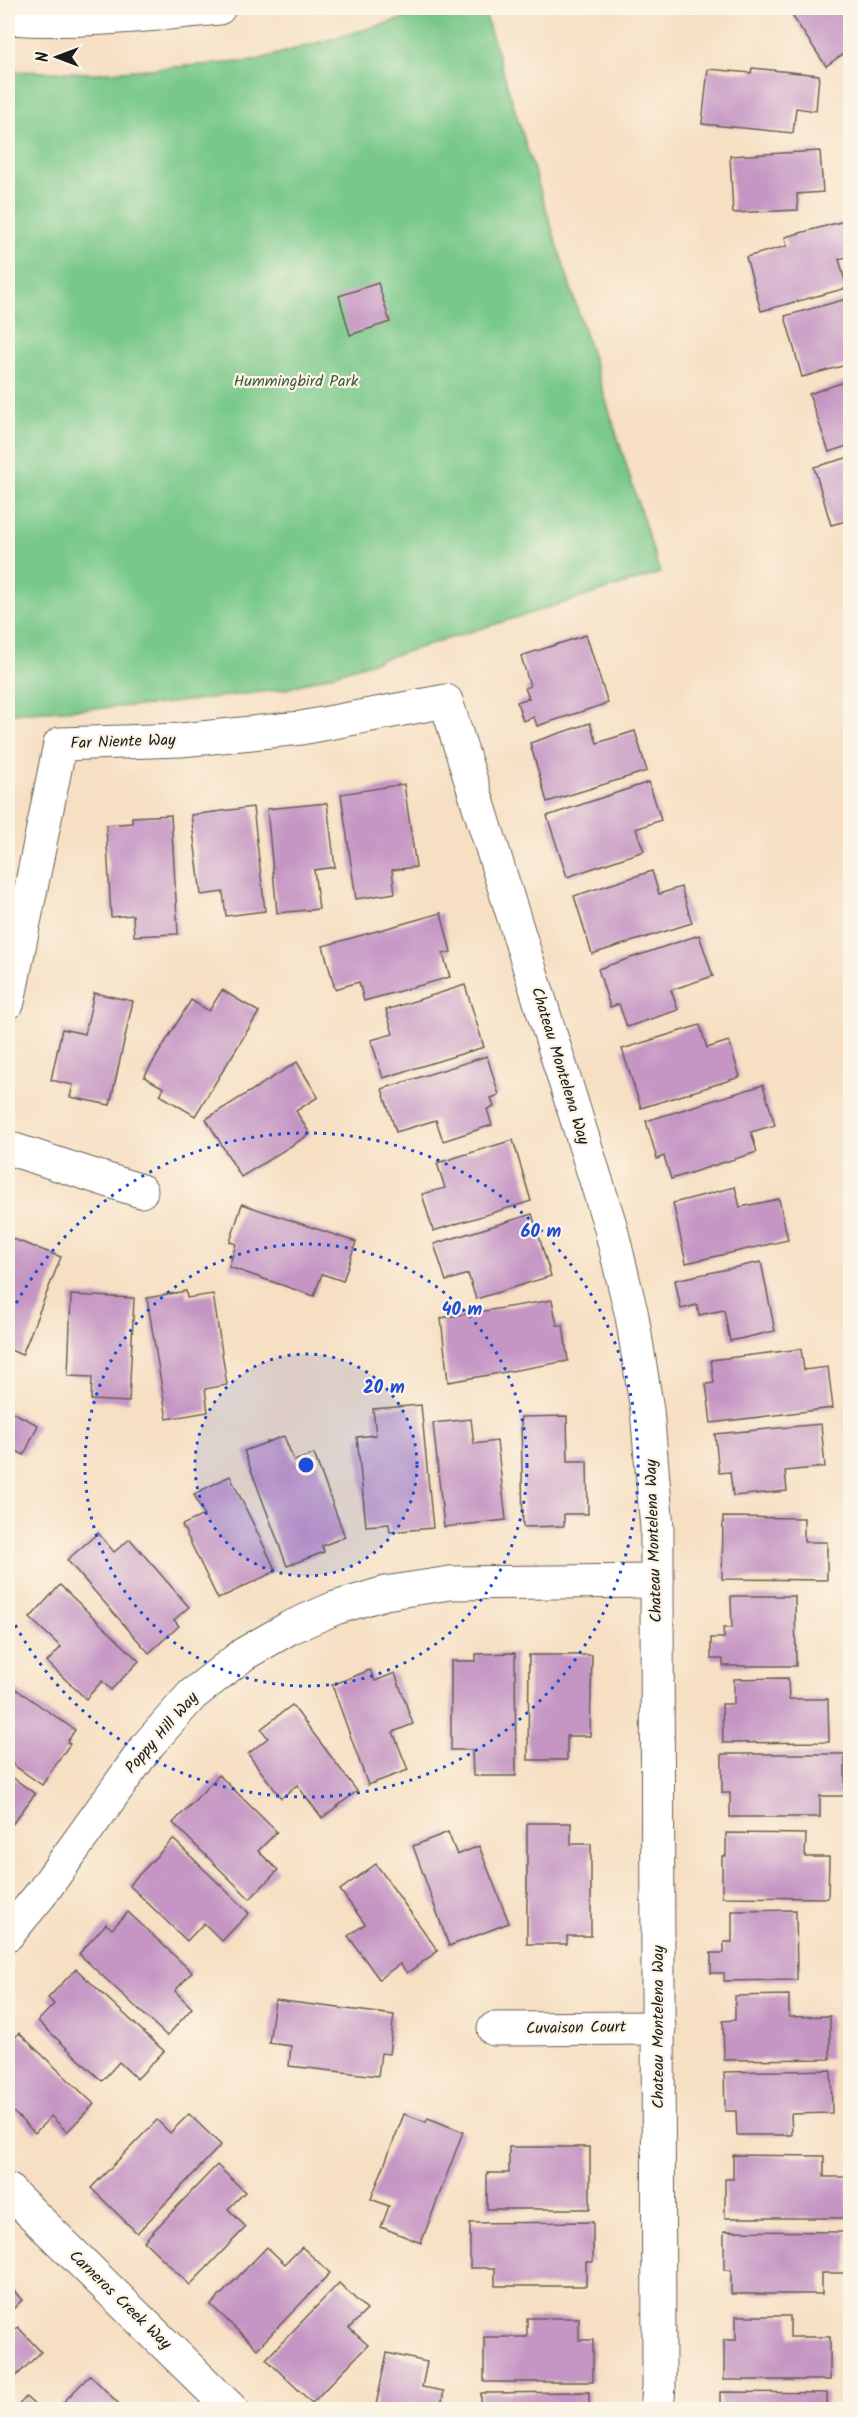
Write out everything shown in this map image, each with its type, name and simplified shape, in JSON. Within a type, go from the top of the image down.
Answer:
[{"type":"street","points":[[8,18],[117,19],[219,8]]},
{"type":"street","name":"Far Niente Way","points":[[8,1002],[60,744],[181,740],[301,728],[446,701]]},
{"type":"street","name":"Chateau Montelena Way","points":[[446,701],[610,1225],[632,1317],[647,1410],[657,1528],[657,2409]]},
{"type":"street","points":[[8,1148],[141,1191]]},
{"type":"street","name":"Poppy Hill Way","points":[[8,1934],[41,1894],[148,1745],[192,1695],[244,1654],[289,1628],[335,1608],[385,1593],[450,1582],[657,1581]]},
{"type":"street","name":"Cuvaison Court","points":[[494,2029],[658,2028]]},
{"type":"street","name":"Carneros Creek Way","points":[[8,2190],[232,2409]]},
{"type":"green space","name":"Hummingbird Park","points":[[441,8],[483,8],[660,573],[286,689],[154,705],[8,713],[8,71],[97,73],[253,61]]},
{"type":"building","points":[[787,8],[850,8],[850,49],[826,66]]},
{"type":"building","points":[[752,68],[819,75],[816,111],[796,108],[793,133],[702,124],[708,69],[751,73]]},
{"type":"building","points":[[820,151],[823,192],[797,194],[798,210],[733,213],[730,156]]},
{"type":"building","points":[[848,220],[850,256],[839,259],[847,288],[761,311],[746,257],[787,246],[785,237]]},
{"type":"building","points":[[378,283],[390,322],[350,335],[339,296]]},
{"type":"building","points":[[850,298],[850,364],[802,377],[785,316]]},
{"type":"building","points":[[850,380],[850,445],[829,452],[809,394]]},
{"type":"building","points":[[850,457],[850,520],[831,525],[814,467]]},
{"type":"building","points":[[586,635],[608,703],[537,726],[534,717],[523,721],[517,702],[529,698],[525,688],[530,686],[521,656]]},
{"type":"building","points":[[590,723],[597,743],[635,731],[647,771],[547,802],[530,743]]},
{"type":"building","points":[[649,782],[661,820],[636,829],[644,851],[567,877],[547,816]]},
{"type":"building","points":[[404,784],[416,867],[392,870],[395,893],[356,899],[341,794]]},
{"type":"building","points":[[327,803],[335,867],[314,870],[319,909],[277,913],[267,809]]},
{"type":"building","points":[[253,807],[265,911],[226,916],[223,892],[201,895],[191,815]]},
{"type":"building","points":[[171,815],[178,934],[134,936],[133,915],[111,917],[106,825],[132,823],[132,817]]},
{"type":"building","points":[[652,871],[659,894],[681,887],[692,923],[592,954],[574,896]]},
{"type":"building","points":[[441,913],[451,952],[443,954],[450,977],[364,1001],[359,982],[335,989],[323,946]]},
{"type":"building","points":[[699,935],[713,976],[671,990],[678,1010],[627,1027],[619,1004],[610,1007],[598,969]]},
{"type":"building","points":[[465,985],[484,1047],[383,1078],[371,1040],[393,1034],[386,1010]]},
{"type":"building","points":[[222,990],[259,1012],[195,1116],[160,1095],[164,1088],[144,1077],[191,1000],[209,1011]]},
{"type":"building","points":[[94,993],[133,1001],[110,1105],[70,1097],[73,1085],[51,1080],[62,1029],[85,1034]]},
{"type":"building","points":[[700,1025],[707,1048],[729,1041],[740,1077],[641,1108],[622,1049]]},
{"type":"building","points":[[487,1056],[499,1095],[491,1098],[494,1107],[487,1109],[492,1125],[443,1141],[436,1120],[396,1132],[382,1089]]},
{"type":"building","points":[[297,1062],[318,1097],[296,1111],[310,1134],[241,1177],[206,1119]]},
{"type":"building","points":[[763,1085],[775,1125],[751,1132],[757,1152],[671,1179],[664,1156],[657,1159],[646,1121]]},
{"type":"building","points":[[513,1140],[531,1201],[433,1231],[422,1194],[445,1188],[437,1163]]},
{"type":"building","points":[[735,1187],[740,1207],[779,1199],[788,1240],[686,1263],[673,1203]]},
{"type":"building","points":[[242,1204],[356,1242],[343,1281],[322,1274],[314,1296],[229,1267],[236,1244],[230,1242]]},
{"type":"building","points":[[532,1214],[551,1276],[476,1299],[468,1274],[446,1281],[434,1244]]},
{"type":"building","points":[[8,1237],[61,1257],[22,1355],[8,1349]]},
{"type":"building","points":[[761,1262],[775,1331],[730,1341],[724,1310],[699,1315],[697,1305],[681,1309],[675,1280]]},
{"type":"building","points":[[186,1291],[187,1298],[213,1294],[227,1385],[205,1389],[208,1412],[167,1419],[147,1298]]},
{"type":"building","points":[[71,1295],[134,1298],[129,1402],[91,1400],[92,1377],[68,1376]]},
{"type":"building","points":[[552,1300],[557,1325],[563,1325],[568,1361],[448,1382],[441,1318]]},
{"type":"building","points":[[801,1349],[804,1370],[828,1367],[833,1408],[711,1423],[706,1384],[714,1383],[711,1360]]},
{"type":"building","points":[[421,1405],[433,1528],[390,1532],[389,1524],[366,1526],[357,1437],[376,1435],[373,1409]]},
{"type":"building","points":[[8,1410],[38,1425],[24,1455],[8,1447]]},
{"type":"building","points":[[567,1416],[568,1461],[587,1461],[588,1514],[564,1514],[564,1526],[523,1527],[521,1417]]},
{"type":"building","points":[[471,1419],[474,1444],[497,1441],[506,1520],[444,1527],[433,1423]]},
{"type":"building","points":[[821,1424],[825,1467],[785,1471],[787,1491],[733,1496],[730,1472],[719,1473],[715,1434]]},
{"type":"building","points":[[284,1436],[294,1461],[314,1454],[345,1537],[322,1546],[324,1552],[287,1566],[244,1451]]},
{"type":"building","points":[[230,1476],[276,1571],[218,1599],[182,1525],[204,1515],[194,1494]]},
{"type":"building","points":[[723,1517],[804,1518],[804,1542],[827,1542],[827,1580],[722,1579]]},
{"type":"building","points":[[98,1533],[114,1552],[130,1539],[189,1607],[174,1620],[179,1626],[149,1653],[67,1560]]},
{"type":"building","points":[[60,1585],[139,1661],[111,1690],[102,1681],[86,1699],[47,1662],[61,1647],[30,1618]]},
{"type":"building","points":[[731,1596],[795,1596],[796,1666],[723,1666],[723,1659],[711,1659],[711,1638],[724,1638],[723,1628],[732,1628]]},
{"type":"building","points":[[515,1653],[516,1776],[473,1776],[472,1750],[451,1750],[451,1661],[476,1661],[476,1654]]},
{"type":"building","points":[[529,1655],[592,1655],[590,1736],[567,1736],[567,1760],[528,1760]]},
{"type":"building","points":[[370,1670],[375,1681],[395,1673],[413,1724],[393,1732],[408,1770],[368,1785],[332,1685]]},
{"type":"building","points":[[788,1678],[789,1699],[828,1699],[829,1742],[723,1743],[722,1704],[734,1704],[734,1679]]},
{"type":"building","points":[[13,1687],[75,1730],[67,1742],[70,1744],[42,1785],[8,1761],[8,1694]]},
{"type":"building","points":[[292,1705],[357,1791],[322,1818],[297,1785],[281,1798],[248,1754],[268,1738],[261,1729]]},
{"type":"building","points":[[722,1754],[845,1754],[845,1796],[820,1796],[820,1817],[730,1817],[730,1793],[722,1793]]},
{"type":"building","points":[[8,1774],[35,1794],[11,1826],[8,1823]]},
{"type":"building","points":[[219,1775],[277,1832],[258,1851],[278,1870],[250,1899],[173,1823]]},
{"type":"building","points":[[527,1823],[571,1823],[571,1844],[591,1844],[591,1936],[567,1936],[567,1944],[527,1944]]},
{"type":"building","points":[[448,1832],[457,1855],[479,1846],[509,1923],[449,1946],[413,1846]]},
{"type":"building","points":[[726,1833],[806,1834],[805,1857],[829,1857],[828,1898],[722,1897],[722,1856],[726,1856]]},
{"type":"building","points":[[173,1839],[249,1913],[222,1941],[204,1923],[187,1941],[129,1885]]},
{"type":"building","points":[[376,1864],[438,1951],[407,1973],[400,1964],[379,1979],[348,1936],[365,1924],[340,1890]]},
{"type":"building","points":[[796,1910],[797,1980],[724,1981],[724,1973],[711,1973],[711,1953],[724,1953],[724,1942],[732,1942],[732,1911]]},
{"type":"building","points":[[128,1912],[192,1972],[175,1991],[192,2008],[167,2036],[79,1954],[106,1924],[112,1929]]},
{"type":"building","points":[[76,1969],[164,2051],[137,2079],[119,2062],[102,2081],[38,2021],[54,2004],[48,1998]]},
{"type":"building","points":[[789,1995],[789,2017],[830,2016],[830,2059],[724,2060],[723,2021],[735,2020],[735,1996]]},
{"type":"building","points":[[275,2000],[394,2015],[389,2054],[381,2053],[378,2076],[289,2066],[291,2046],[269,2043]]},
{"type":"building","points":[[19,2033],[94,2104],[67,2132],[51,2116],[35,2133],[8,2107],[8,2045]]},
{"type":"building","points":[[831,2070],[832,2113],[791,2114],[792,2135],[737,2135],[736,2111],[725,2111],[724,2072]]},
{"type":"building","points":[[189,2114],[221,2145],[137,2233],[91,2188],[157,2120],[170,2133]]},
{"type":"building","points":[[404,2114],[426,2122],[428,2118],[463,2132],[421,2243],[381,2227],[389,2206],[371,2199]]},
{"type":"building","points":[[509,2147],[590,2147],[590,2209],[487,2209],[487,2173],[509,2173]]},
{"type":"building","points":[[733,2155],[824,2156],[824,2177],[848,2177],[848,2218],[725,2218],[725,2179],[733,2179]]},
{"type":"building","points":[[217,2165],[245,2192],[228,2209],[246,2227],[190,2285],[144,2241]]},
{"type":"building","points":[[593,2222],[593,2262],[586,2262],[586,2286],[495,2286],[495,2268],[470,2268],[470,2223]]},
{"type":"building","points":[[724,2231],[847,2232],[847,2273],[822,2273],[822,2294],[731,2294],[731,2270],[724,2270]]},
{"type":"building","points":[[267,2247],[285,2264],[302,2247],[330,2273],[257,2349],[211,2305]]},
{"type":"building","points":[[339,2283],[367,2310],[349,2328],[368,2345],[312,2403],[266,2359]]},
{"type":"building","points":[[8,2284],[22,2300],[8,2314]]},
{"type":"building","points":[[736,2316],[790,2316],[790,2337],[830,2337],[830,2380],[724,2380],[724,2340],[736,2340]]},
{"type":"building","points":[[527,2318],[579,2318],[579,2340],[593,2340],[593,2382],[484,2382],[484,2337],[527,2337]]},
{"type":"building","points":[[18,2327],[41,2352],[8,2384],[8,2337]]},
{"type":"building","points":[[387,2353],[427,2362],[422,2387],[444,2391],[440,2410],[375,2410]]},
{"type":"building","points":[[90,2375],[125,2410],[56,2410]]},
{"type":"building","points":[[589,2392],[589,2410],[481,2410],[481,2393]]},
{"type":"building","points":[[720,2392],[827,2393],[827,2410],[720,2410]]},
{"type":"building","points":[[26,2397],[40,2410],[14,2410]]}]
